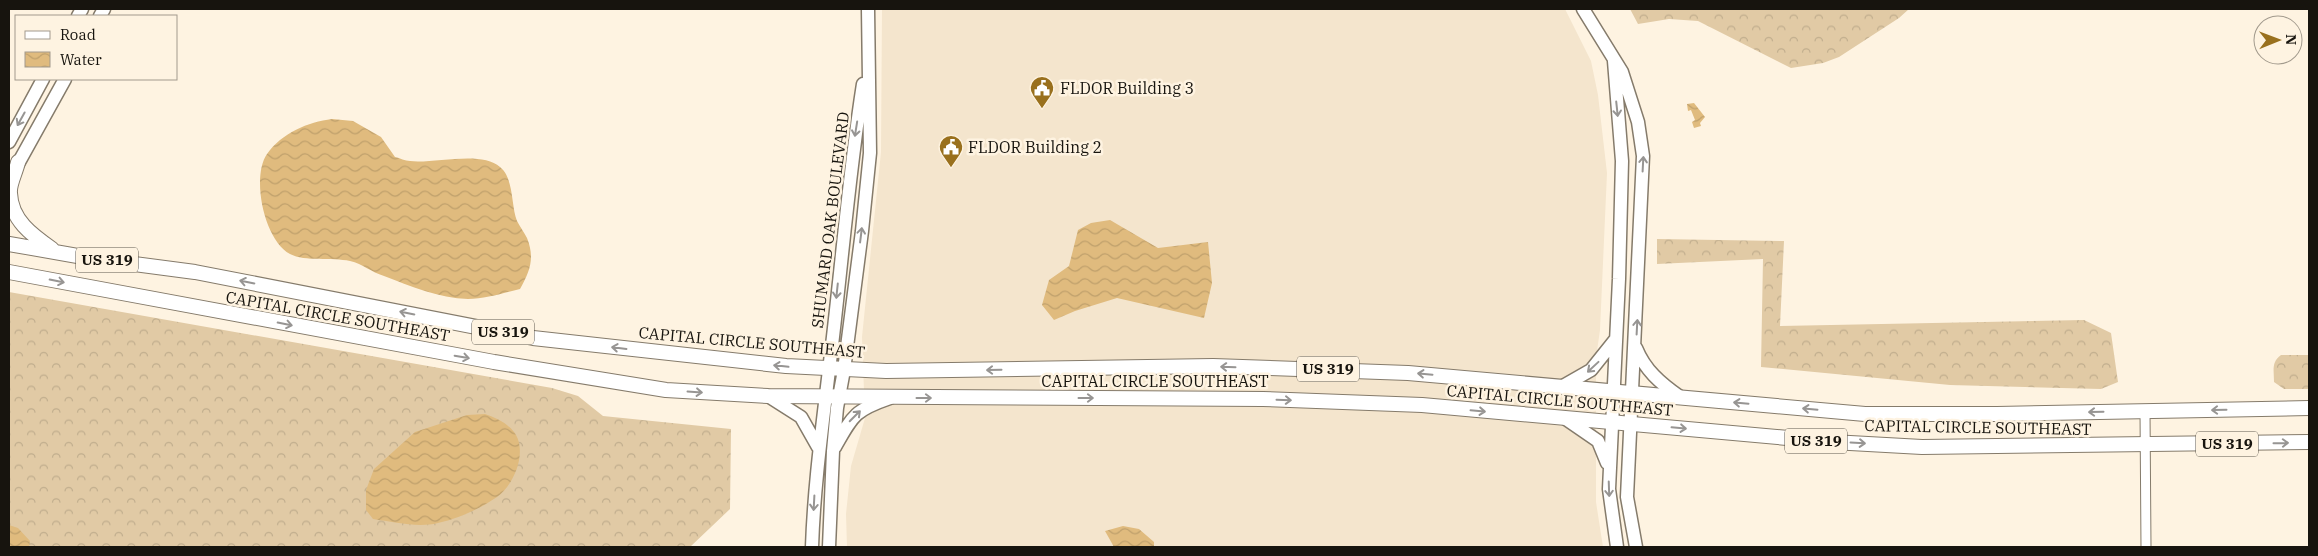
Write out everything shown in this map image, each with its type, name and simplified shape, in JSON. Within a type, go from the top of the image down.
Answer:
[{"type":"main road","points":[[18,162],[10,192],[13,209],[21,224],[35,238],[56,252]]},
{"type":"main road","name":"CAPITAL CIRCLE SOUTHEAST","points":[[9,244],[195,272],[533,338],[829,370],[1213,366],[1408,373],[1865,414],[1997,414],[2309,408]]},
{"type":"main road","name":"CAPITAL CIRCLE SOUTHEAST","points":[[9,272],[514,366],[666,390],[768,396],[1263,399],[1422,405],[1832,442],[1922,447],[2309,442]]},
{"type":"street","name":"SHUMARD OAK BOULEVARD","points":[[829,547],[833,451],[870,153],[868,9]]},
{"type":"street","points":[[1583,9],[1622,72],[1638,122],[1644,156],[1628,497],[1636,547]]},
{"type":"street","name":"SHUMARD OAK BOULEVARD","points":[[812,547],[818,447],[829,370],[852,158],[868,47]]},
{"type":"street","points":[[1614,61],[1622,161],[1616,340],[1609,468],[1611,513],[1617,547]]},
{"type":"street","points":[[9,142],[42,80]]},
{"type":"street","points":[[9,180],[64,80]]},
{"type":"street","points":[[1563,386],[1591,370],[1616,340]]},
{"type":"street","points":[[1636,347],[1650,373],[1660,383],[1680,397]]},
{"type":"street","points":[[768,396],[801,417],[818,447]]},
{"type":"street","points":[[833,451],[850,420],[857,413],[867,406],[891,398]]},
{"type":"street","points":[[2145,411],[2146,547]]},
{"type":"street","points":[[1566,419],[1598,441],[1609,468]]},
{"type":"shaded area","points":[[882,9],[1565,9],[1591,61],[1598,95],[1607,173],[1600,330],[1596,358],[1596,502],[1603,547],[847,547],[846,514],[851,466],[865,418],[862,337],[881,152]]},
{"type":"green space","points":[[1630,9],[1909,9],[1899,18],[1839,57],[1823,63],[1791,68],[1698,21],[1669,19],[1638,24]]},
{"type":"green space","points":[[1657,239],[1784,241],[1780,326],[2084,320],[2111,333],[2118,382],[2101,389],[1950,385],[1761,367],[1763,259],[1657,264]]},
{"type":"green space","points":[[9,292],[552,388],[578,396],[603,416],[731,429],[730,509],[690,547],[9,547]]},
{"type":"green space","points":[[2281,355],[2309,355],[2309,389],[2284,389],[2274,382],[2274,364]]},
{"type":"water","points":[[1694,103],[1705,117],[1700,123],[1701,126],[1694,128],[1692,122],[1695,120],[1691,110],[1688,111],[1687,104]]},
{"type":"water","points":[[332,119],[353,121],[381,137],[395,157],[404,160],[470,158],[492,162],[500,167],[508,178],[515,215],[527,238],[531,252],[529,270],[520,289],[474,299],[457,298],[404,284],[355,262],[303,258],[290,254],[281,247],[273,236],[263,207],[260,192],[262,164],[273,147],[288,134],[305,126]]},
{"type":"water","points":[[1110,220],[1158,248],[1208,242],[1212,283],[1204,318],[1117,298],[1075,311],[1054,320],[1042,305],[1049,280],[1069,266],[1078,230],[1091,223]]},
{"type":"water","points":[[485,414],[508,426],[518,439],[520,448],[520,457],[514,475],[509,484],[497,497],[477,509],[438,523],[414,525],[373,519],[366,510],[366,490],[374,469],[415,432],[467,415]]},
{"type":"water","points":[[9,525],[18,528],[30,541],[29,547],[9,547]]},
{"type":"water","points":[[1123,526],[1139,529],[1154,542],[1154,547],[1114,547],[1105,531]]},
{"type":"place","name":"FLDOR Building 3","points":[[1042,109]]},
{"type":"place","name":"FLDOR Building 2","points":[[951,168]]}]
